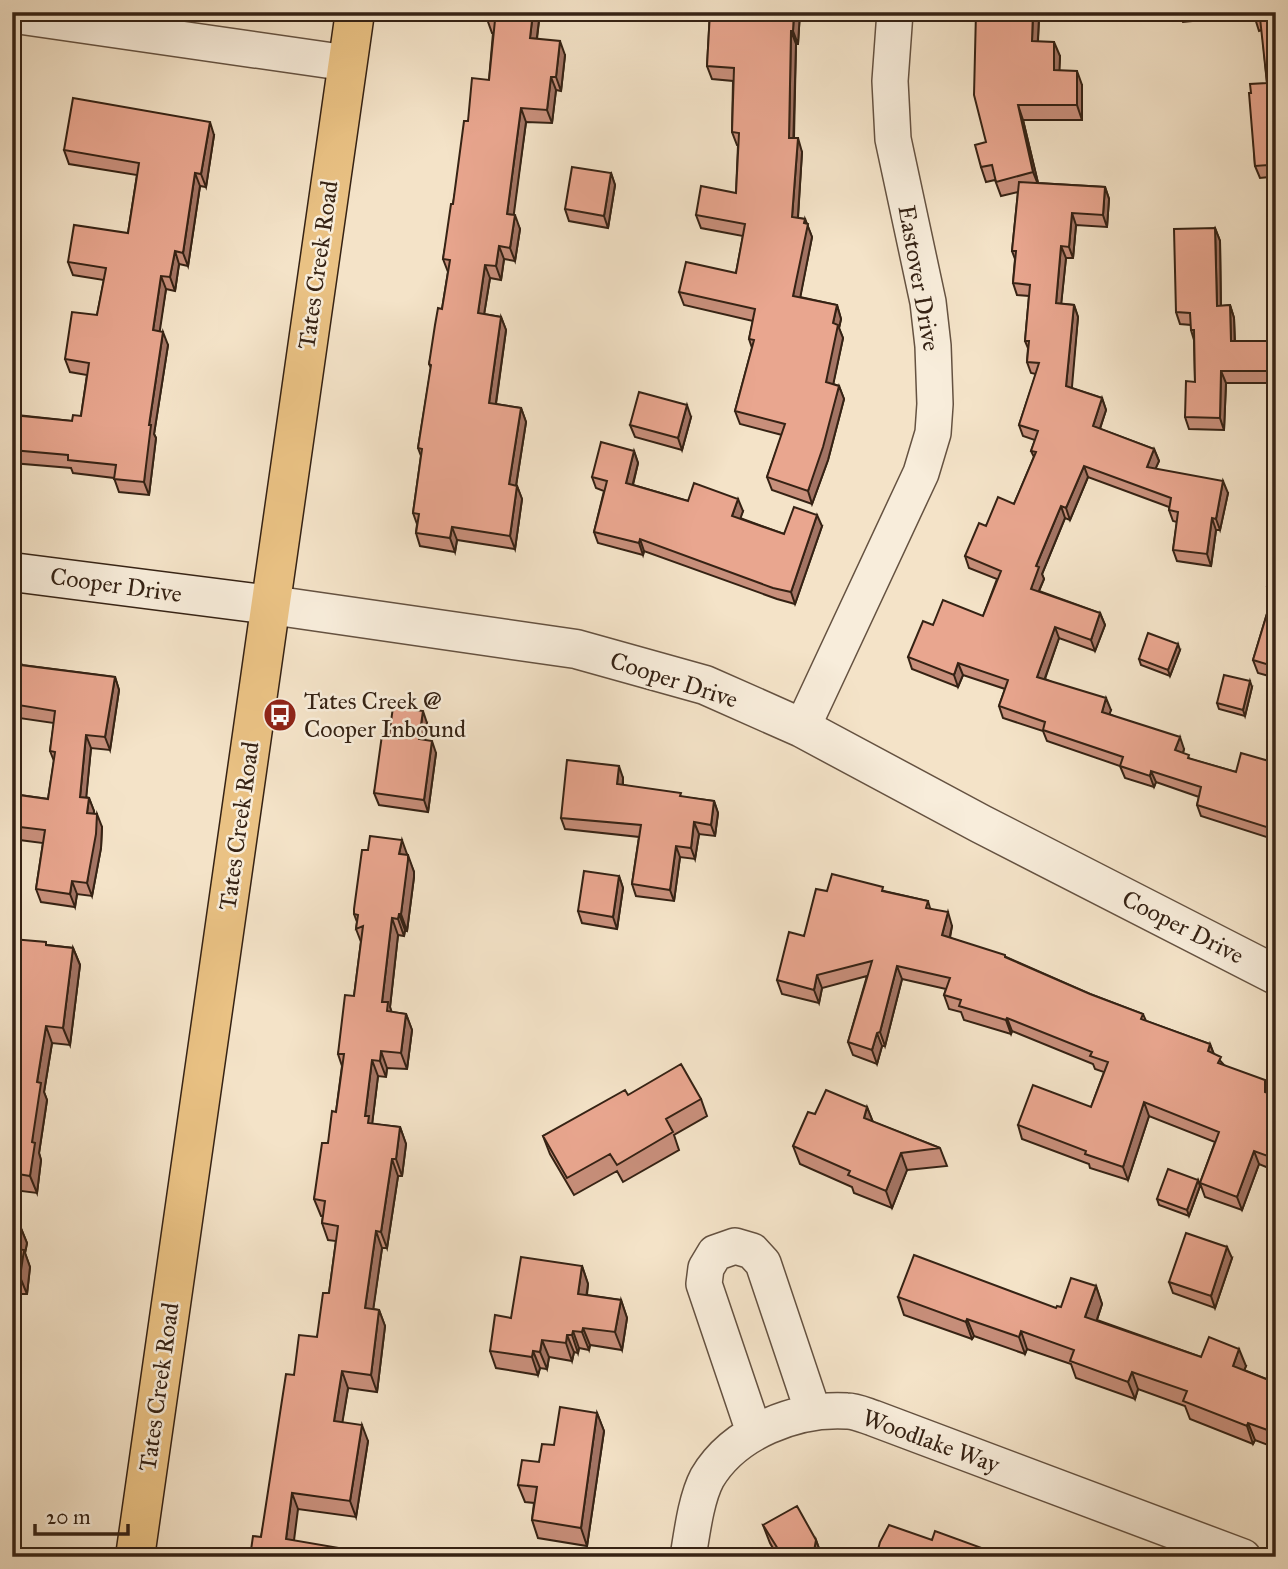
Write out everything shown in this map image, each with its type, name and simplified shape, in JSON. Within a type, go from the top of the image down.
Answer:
[{"type":"main road","name":"Tates Creek Road","points":[[135,1557],[355,12]]},
{"type":"street","name":"Eastover Drive","points":[[802,727],[921,472],[933,433],[933,346],[928,302],[893,139],[890,81],[895,12]]},
{"type":"street","points":[[12,15],[346,63]]},
{"type":"street","name":"Cooper Drive","points":[[12,572],[271,605],[576,649],[705,684],[802,727],[981,824],[1276,975]]},
{"type":"street","points":[[754,1433],[704,1284],[706,1268],[715,1253],[735,1246],[752,1251],[763,1263],[813,1412]]},
{"type":"street","name":"Woodlake Way","points":[[688,1557],[694,1521],[707,1479],[725,1457],[754,1433],[786,1419],[813,1412],[849,1411],[1243,1557]]},
{"type":"building","points":[[488,12],[533,12],[530,38],[560,41],[556,77],[551,77],[547,110],[521,108],[507,214],[515,215],[510,248],[499,246],[496,266],[485,265],[478,313],[501,317],[489,403],[521,408],[509,484],[517,486],[510,536],[452,527],[450,538],[416,533],[419,514],[413,513],[422,449],[418,448],[431,365],[429,364],[438,308],[442,309],[450,260],[443,259],[464,121],[468,121],[472,78],[489,80],[495,20],[487,19]]},
{"type":"building","points":[[710,12],[794,12],[791,31],[789,138],[798,138],[792,217],[805,219],[804,223],[808,224],[793,296],[837,305],[833,323],[838,325],[826,382],[839,386],[808,491],[767,477],[785,424],[735,411],[754,340],[749,339],[755,309],[679,292],[686,262],[736,273],[745,224],[696,215],[701,186],[736,193],[739,133],[732,132],[734,68],[707,66]]},
{"type":"building","points":[[976,12],[1033,12],[1032,41],[1054,42],[1054,70],[1077,71],[1077,105],[1018,105],[1033,172],[996,182],[992,165],[981,167],[975,145],[986,142],[974,95]]},
{"type":"building","points":[[1254,12],[1276,12],[1276,303],[1268,165],[1255,166],[1249,93],[1250,84],[1267,83],[1260,18],[1254,18]]},
{"type":"building","points":[[73,98],[210,122],[201,174],[195,173],[183,253],[175,251],[170,277],[161,276],[153,330],[163,332],[149,425],[144,482],[114,479],[116,465],[68,460],[68,455],[12,450],[12,415],[72,421],[73,415],[81,416],[89,363],[65,359],[72,312],[97,315],[106,268],[68,262],[74,225],[128,233],[139,163],[64,150]]},
{"type":"building","points":[[572,167],[611,173],[604,216],[565,209]]},
{"type":"building","points":[[1019,182],[1105,187],[1103,215],[1072,213],[1069,247],[1061,246],[1056,303],[1074,305],[1066,386],[1102,398],[1093,426],[1154,449],[1147,467],[1223,481],[1216,519],[1212,518],[1207,554],[1173,550],[1178,512],[1169,510],[1171,498],[1084,466],[1066,508],[1061,506],[1036,566],[1039,567],[1031,589],[1100,613],[1091,640],[1055,627],[1037,677],[1106,698],[1102,712],[1180,737],[1175,750],[1189,755],[1188,758],[1236,772],[1241,753],[1276,763],[1276,830],[1197,805],[1201,787],[1151,771],[1150,776],[1120,766],[1123,757],[1043,730],[1045,722],[999,706],[1008,680],[958,663],[954,675],[908,657],[923,621],[933,625],[943,600],[983,616],[1001,571],[965,556],[979,523],[986,526],[998,497],[1014,504],[1036,452],[1031,451],[1038,431],[1019,425],[1039,363],[1027,362],[1029,341],[1025,341],[1030,285],[1013,283],[1016,251],[1012,251]]},
{"type":"building","points":[[1215,228],[1217,306],[1230,305],[1231,341],[1276,341],[1276,371],[1221,371],[1220,418],[1185,417],[1186,381],[1195,382],[1194,330],[1191,330],[1190,313],[1176,312],[1174,229]]},
{"type":"building","points":[[639,392],[687,405],[678,438],[630,425]]},
{"type":"building","points":[[601,442],[634,451],[626,483],[688,501],[694,483],[738,499],[732,516],[784,534],[794,507],[817,515],[791,592],[773,588],[640,539],[639,543],[594,532],[607,481],[592,477]]},
{"type":"building","points":[[1276,541],[1276,667],[1253,660],[1275,587],[1267,586]]},
{"type":"building","points":[[1148,633],[1178,644],[1168,670],[1139,659]]},
{"type":"building","points":[[12,662],[115,677],[105,737],[86,735],[80,797],[89,798],[87,813],[97,814],[96,834],[87,883],[72,881],[70,894],[36,889],[45,830],[12,826],[12,794],[48,799],[55,752],[50,751],[55,711],[12,704]]},
{"type":"building","points":[[1224,675],[1250,681],[1243,710],[1217,703]]},
{"type":"building","points":[[393,707],[423,711],[419,739],[432,741],[424,800],[374,793],[382,735],[389,736]]},
{"type":"building","points":[[567,760],[619,766],[617,784],[681,793],[680,796],[714,801],[711,825],[694,822],[691,848],[676,846],[670,890],[632,884],[641,825],[561,818]]},
{"type":"building","points":[[370,836],[402,840],[399,854],[408,855],[401,914],[398,919],[392,918],[382,1002],[388,1002],[387,1011],[406,1014],[401,1053],[381,1051],[380,1061],[372,1060],[365,1116],[369,1116],[368,1123],[400,1127],[396,1159],[392,1159],[381,1232],[376,1231],[365,1308],[379,1310],[371,1375],[342,1371],[334,1421],[362,1425],[350,1501],[292,1493],[286,1539],[345,1549],[344,1557],[250,1557],[253,1536],[261,1537],[286,1374],[294,1375],[299,1335],[317,1337],[323,1293],[329,1293],[338,1226],[322,1223],[325,1201],[314,1199],[322,1143],[328,1143],[332,1111],[336,1112],[344,1054],[338,1054],[345,995],[354,996],[363,926],[356,929],[358,915],[354,914],[354,909],[362,850],[368,850]]},
{"type":"building","points":[[584,871],[619,876],[613,917],[578,911]]},
{"type":"building","points":[[832,874],[883,887],[882,891],[928,901],[926,908],[948,912],[942,935],[1005,955],[1090,994],[1143,1014],[1141,1019],[1210,1044],[1208,1051],[1221,1057],[1218,1063],[1265,1080],[1265,1092],[1276,1096],[1276,1159],[1254,1151],[1237,1197],[1200,1183],[1219,1132],[1144,1102],[1123,1167],[1018,1125],[1033,1085],[1091,1107],[1108,1062],[1090,1056],[1092,1052],[1007,1018],[1006,1020],[959,1006],[961,1000],[944,995],[950,978],[897,966],[880,1032],[877,1033],[872,1050],[848,1042],[872,961],[817,975],[814,990],[777,980],[789,932],[804,936],[816,889],[827,891]]},
{"type":"building","points":[[12,939],[73,948],[63,1028],[46,1026],[37,1082],[41,1083],[30,1176],[12,1173]]},
{"type":"building","points":[[681,1064],[701,1099],[666,1119],[673,1132],[617,1165],[610,1154],[567,1178],[543,1136],[625,1090],[628,1095]]},
{"type":"building","points":[[826,1090],[867,1107],[864,1118],[940,1148],[901,1153],[886,1191],[848,1175],[850,1171],[793,1146],[808,1112],[815,1114]]},
{"type":"building","points":[[1168,1169],[1198,1180],[1187,1210],[1157,1199]]},
{"type":"building","points":[[12,1225],[20,1226],[17,1249],[24,1250],[20,1277],[14,1277],[12,1287]]},
{"type":"building","points":[[1186,1233],[1227,1247],[1211,1296],[1169,1282]]},
{"type":"building","points":[[914,1255],[1056,1308],[1061,1307],[1071,1278],[1096,1286],[1085,1317],[1201,1357],[1209,1337],[1239,1349],[1233,1366],[1276,1383],[1276,1433],[1248,1423],[1247,1426],[1183,1401],[1187,1391],[1132,1372],[1128,1382],[1070,1361],[1074,1350],[1021,1331],[1019,1337],[967,1319],[966,1322],[898,1297]]},
{"type":"building","points":[[521,1257],[582,1266],[578,1294],[621,1300],[615,1332],[583,1328],[582,1332],[573,1331],[572,1335],[567,1335],[566,1343],[542,1340],[540,1352],[533,1351],[532,1357],[490,1351],[495,1315],[511,1318]]},
{"type":"building","points":[[560,1407],[597,1413],[581,1528],[532,1520],[537,1487],[518,1485],[522,1460],[539,1462],[542,1444],[554,1445]]},
{"type":"building","points":[[797,1506],[816,1540],[813,1557],[783,1557],[763,1525]]},
{"type":"building","points":[[889,1525],[932,1540],[935,1531],[990,1551],[988,1557],[876,1557]]},
{"type":"place","name":"Tates Creek @ Cooper Inbound","points":[[280,715]]}]
